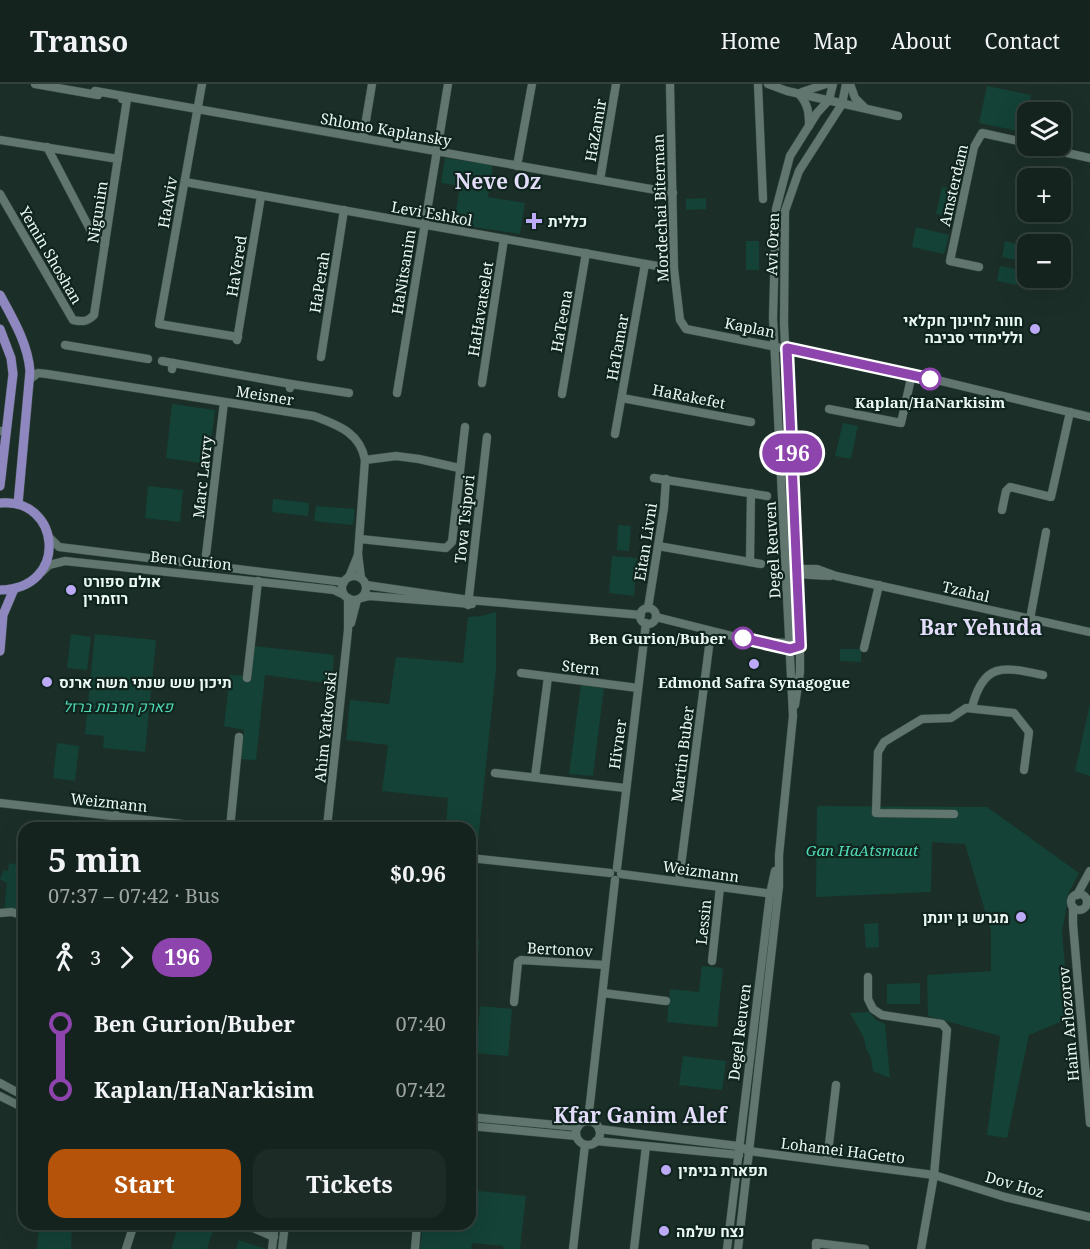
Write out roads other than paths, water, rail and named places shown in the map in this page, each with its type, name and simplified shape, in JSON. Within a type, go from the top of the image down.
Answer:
[{"type":"main road","points":[[0,295],[24,343],[29,364],[18,504]]},
{"type":"main road","points":[[0,329],[11,358],[13,374],[0,486]]},
{"type":"main road","points":[[0,503],[18,504],[28,509],[38,516],[49,537],[46,564],[39,575],[27,584],[14,589],[0,590]]},
{"type":"main road","points":[[0,651],[3,615],[14,589]]},
{"type":"street","name":"Nigunim","points":[[35,84],[127,99],[94,315],[83,322]]},
{"type":"street","name":"HaAviv","points":[[202,84],[159,324],[238,339]]},
{"type":"street","points":[[363,138],[372,84]]},
{"type":"street","name":"HaNitsanim","points":[[397,393],[448,84]]},
{"type":"street","points":[[518,165],[532,84]]},
{"type":"street","name":"HaZamir","points":[[600,180],[616,84]]},
{"type":"street","name":"Mordechai Biterman","points":[[670,84],[674,269],[680,320],[686,328]]},
{"type":"street","points":[[758,84],[763,199]]},
{"type":"street","points":[[768,84],[787,91],[898,116]]},
{"type":"street","points":[[798,93],[826,84]]},
{"type":"street","name":"Avi Oren","points":[[775,346],[773,318],[776,209],[790,156],[829,100],[832,84]]},
{"type":"street","points":[[848,84],[855,98],[866,110]]},
{"type":"street","name":"Avi Oren","points":[[787,348],[784,324],[785,211],[799,171],[842,104],[848,84]]},
{"type":"street","name":"Shlomo Kaplansky","points":[[94,91],[673,193]]},
{"type":"street","points":[[798,93],[806,102],[809,110],[809,126]]},
{"type":"street","name":"Amsterdam","points":[[979,267],[950,261],[974,147],[982,133],[1017,141]]},
{"type":"street","points":[[0,140],[118,159]]},
{"type":"street","points":[[47,147],[93,235],[105,244]]},
{"type":"street","points":[[1071,154],[1090,158]]},
{"type":"street","name":"Levi Eshkol","points":[[184,182],[674,269]]},
{"type":"street","name":"Yemin Shoshan","points":[[0,194],[73,320],[83,322]]},
{"type":"street","name":"HaVered","points":[[238,339],[261,196]]},
{"type":"street","name":"HaPerah","points":[[321,357],[344,210]]},
{"type":"street","name":"HaHavatselet","points":[[482,383],[504,239]]},
{"type":"street","name":"HaTeena","points":[[562,394],[586,254]]},
{"type":"street","name":"HaTamar","points":[[615,434],[645,264]]},
{"type":"street","name":"Kaplan","points":[[686,328],[912,374],[1090,417]]},
{"type":"street","points":[[65,345],[148,359]]},
{"type":"street","name":"Degel Reuven","points":[[775,346],[793,716]]},
{"type":"street","name":"Degel Reuven","points":[[727,1249],[738,1146],[779,855],[793,716],[800,672],[787,348]]},
{"type":"street","name":"Meisner","points":[[162,361],[173,366],[290,386],[349,393]]},
{"type":"street","name":"Meisner","points":[[29,364],[47,374]]},
{"type":"street","name":"Meisner","points":[[29,380],[38,373],[47,374],[314,416],[352,433],[364,453],[365,460],[358,554],[361,578]]},
{"type":"street","points":[[829,409],[901,423],[912,374]]},
{"type":"street","name":"HaRakefet","points":[[622,398],[751,422]]},
{"type":"street","name":"Marc Lavry","points":[[206,555],[224,402]]},
{"type":"street","points":[[1002,510],[1006,490],[1010,487],[1051,497],[1070,412]]},
{"type":"street","points":[[360,539],[446,548],[452,542],[465,427]]},
{"type":"street","name":"Tova Tsipori","points":[[469,602],[487,437]]},
{"type":"street","points":[[365,460],[396,456],[459,468]]},
{"type":"street","points":[[654,478],[767,496]]},
{"type":"street","name":"Eitan Livni","points":[[648,608],[666,479]]},
{"type":"street","points":[[750,562],[751,493]]},
{"type":"street","points":[[1030,619],[1046,532]]},
{"type":"street","name":"Ben Gurion","points":[[49,537],[58,547],[346,580]]},
{"type":"street","points":[[658,546],[761,564]]},
{"type":"street","name":"Meisner","points":[[346,580],[358,554]]},
{"type":"street","name":"Ben Gurion","points":[[39,575],[49,565],[64,561],[258,581],[334,591],[346,597]]},
{"type":"street","name":"Tzahal","points":[[787,572],[817,569],[836,576],[1090,632]]},
{"type":"street","points":[[359,599],[366,591],[366,585],[361,578],[355,576],[346,580],[342,589],[346,597],[359,599],[369,596],[485,601],[641,615]]},
{"type":"street","points":[[247,678],[258,581]]},
{"type":"street","points":[[366,585],[469,602]]},
{"type":"street","points":[[864,648],[879,585]]},
{"type":"street","name":"Ahim Yatkovski","points":[[329,822],[348,630],[346,597]]},
{"type":"street","name":"Ahim Yatkovski","points":[[348,630],[359,599]]},
{"type":"street","points":[[648,608],[655,612],[656,617],[651,623],[646,623],[642,620],[641,615],[643,610],[648,608]]},
{"type":"street","points":[[656,617],[758,642],[800,646]]},
{"type":"street","points":[[771,641],[782,633],[789,622]]},
{"type":"street","name":"Hivner","points":[[588,1121],[646,623]]},
{"type":"street","name":"Martin Buber","points":[[679,881],[711,631]]},
{"type":"street","points":[[758,642],[771,641],[790,646]]},
{"type":"street","points":[[972,707],[976,691],[985,677],[997,669],[1008,668],[1043,675]]},
{"type":"street","name":"Stern","points":[[520,673],[638,688]]},
{"type":"street","points":[[535,777],[548,677]]},
{"type":"street","points":[[954,814],[876,813],[878,753],[884,742],[922,719],[951,718],[959,711],[972,707],[1014,713],[1029,732],[1024,770]]},
{"type":"street","points":[[231,822],[239,737]]},
{"type":"street","points":[[495,773],[625,788]]},
{"type":"street","name":"Weizmann","points":[[0,803],[170,822]]},
{"type":"street","points":[[115,822],[116,815]]},
{"type":"street","name":"Weizmann","points":[[476,859],[774,894]]},
{"type":"street","points":[[1081,895],[1087,903],[1082,908],[1072,900],[1081,895],[1090,871]]},
{"type":"street","name":"Lessin","points":[[712,961],[720,887]]},
{"type":"street","name":"Degel Reuven","points":[[738,1249],[774,894]]},
{"type":"street","name":"Haim Arlozorov","points":[[1082,908],[1073,922],[1086,1030],[1090,1123]]},
{"type":"street","points":[[0,913],[18,914]]},
{"type":"street","name":"Bertonov","points":[[514,1002],[521,960],[605,965]]},
{"type":"street","points":[[868,977],[868,999],[873,1009],[882,1015],[946,1026],[948,1035],[934,1175],[921,1249]]},
{"type":"street","points":[[603,993],[666,1000]]},
{"type":"street","points":[[0,1083],[18,1093]]},
{"type":"street","points":[[827,1161],[836,1085]]},
{"type":"street","points":[[0,1096],[18,1105]]},
{"type":"street","points":[[476,1118],[578,1127]]},
{"type":"street","points":[[588,1121],[594,1123],[599,1130],[599,1137],[596,1141],[585,1145],[576,1136],[578,1127],[588,1121]]},
{"type":"street","points":[[476,1127],[576,1136]]},
{"type":"street","name":"Lohamei HaGetto","points":[[599,1130],[738,1146],[749,1151],[934,1175]]},
{"type":"street","name":"Lohamei HaGetto","points":[[596,1141],[737,1156],[749,1151]]},
{"type":"street","points":[[573,1249],[585,1145]]},
{"type":"street","points":[[634,1249],[646,1146]]},
{"type":"street","name":"Dov Hoz","points":[[934,1175],[1005,1197],[1090,1216]]},
{"type":"street","points":[[126,1249],[132,1230]]},
{"type":"street","points":[[257,1230],[273,1237]]},
{"type":"street","points":[[272,1249],[274,1230]]},
{"type":"street","points":[[282,1249],[284,1230]]},
{"type":"street","points":[[415,1249],[417,1230]]},
{"type":"street","points":[[816,1249],[816,1243],[865,1249]]},
{"type":"place","name":"כללית","points":[[534,221]]},
{"type":"place","name":"חווה לחינוך חקלאי וללימודי סביבה","points":[[1035,329]]},
{"type":"place","name":"Kaplan/HaNarkisim","points":[[930,379]]},
{"type":"place","name":"אולם ספורט רוזמרין","points":[[71,590]]},
{"type":"place","name":"Ben Gurion/Buber","points":[[743,638]]},
{"type":"place","name":"Edmond Safra Synagogue","points":[[754,664]]},
{"type":"place","name":"תיכון שש שנתי משה ארנס","points":[[47,682]]},
{"type":"place","name":"מגרש גן יונתן","points":[[1021,917]]},
{"type":"place","name":"תפארת בנימין","points":[[666,1170]]},
{"type":"place","name":"נצח שלמה","points":[[664,1231]]},
{"type":"district","name":"Neve Oz","points":[[498,181]]},
{"type":"district","name":"Bar Yehuda","points":[[981,627]]},
{"type":"district","name":"Kfar Ganim Alef","points":[[640,1115]]},
{"type":"park label","name":"פארק חרבות ברזל","points":[[118,706]]},
{"type":"park label","name":"Gan HaAtsmaut","points":[[862,850]]}]
